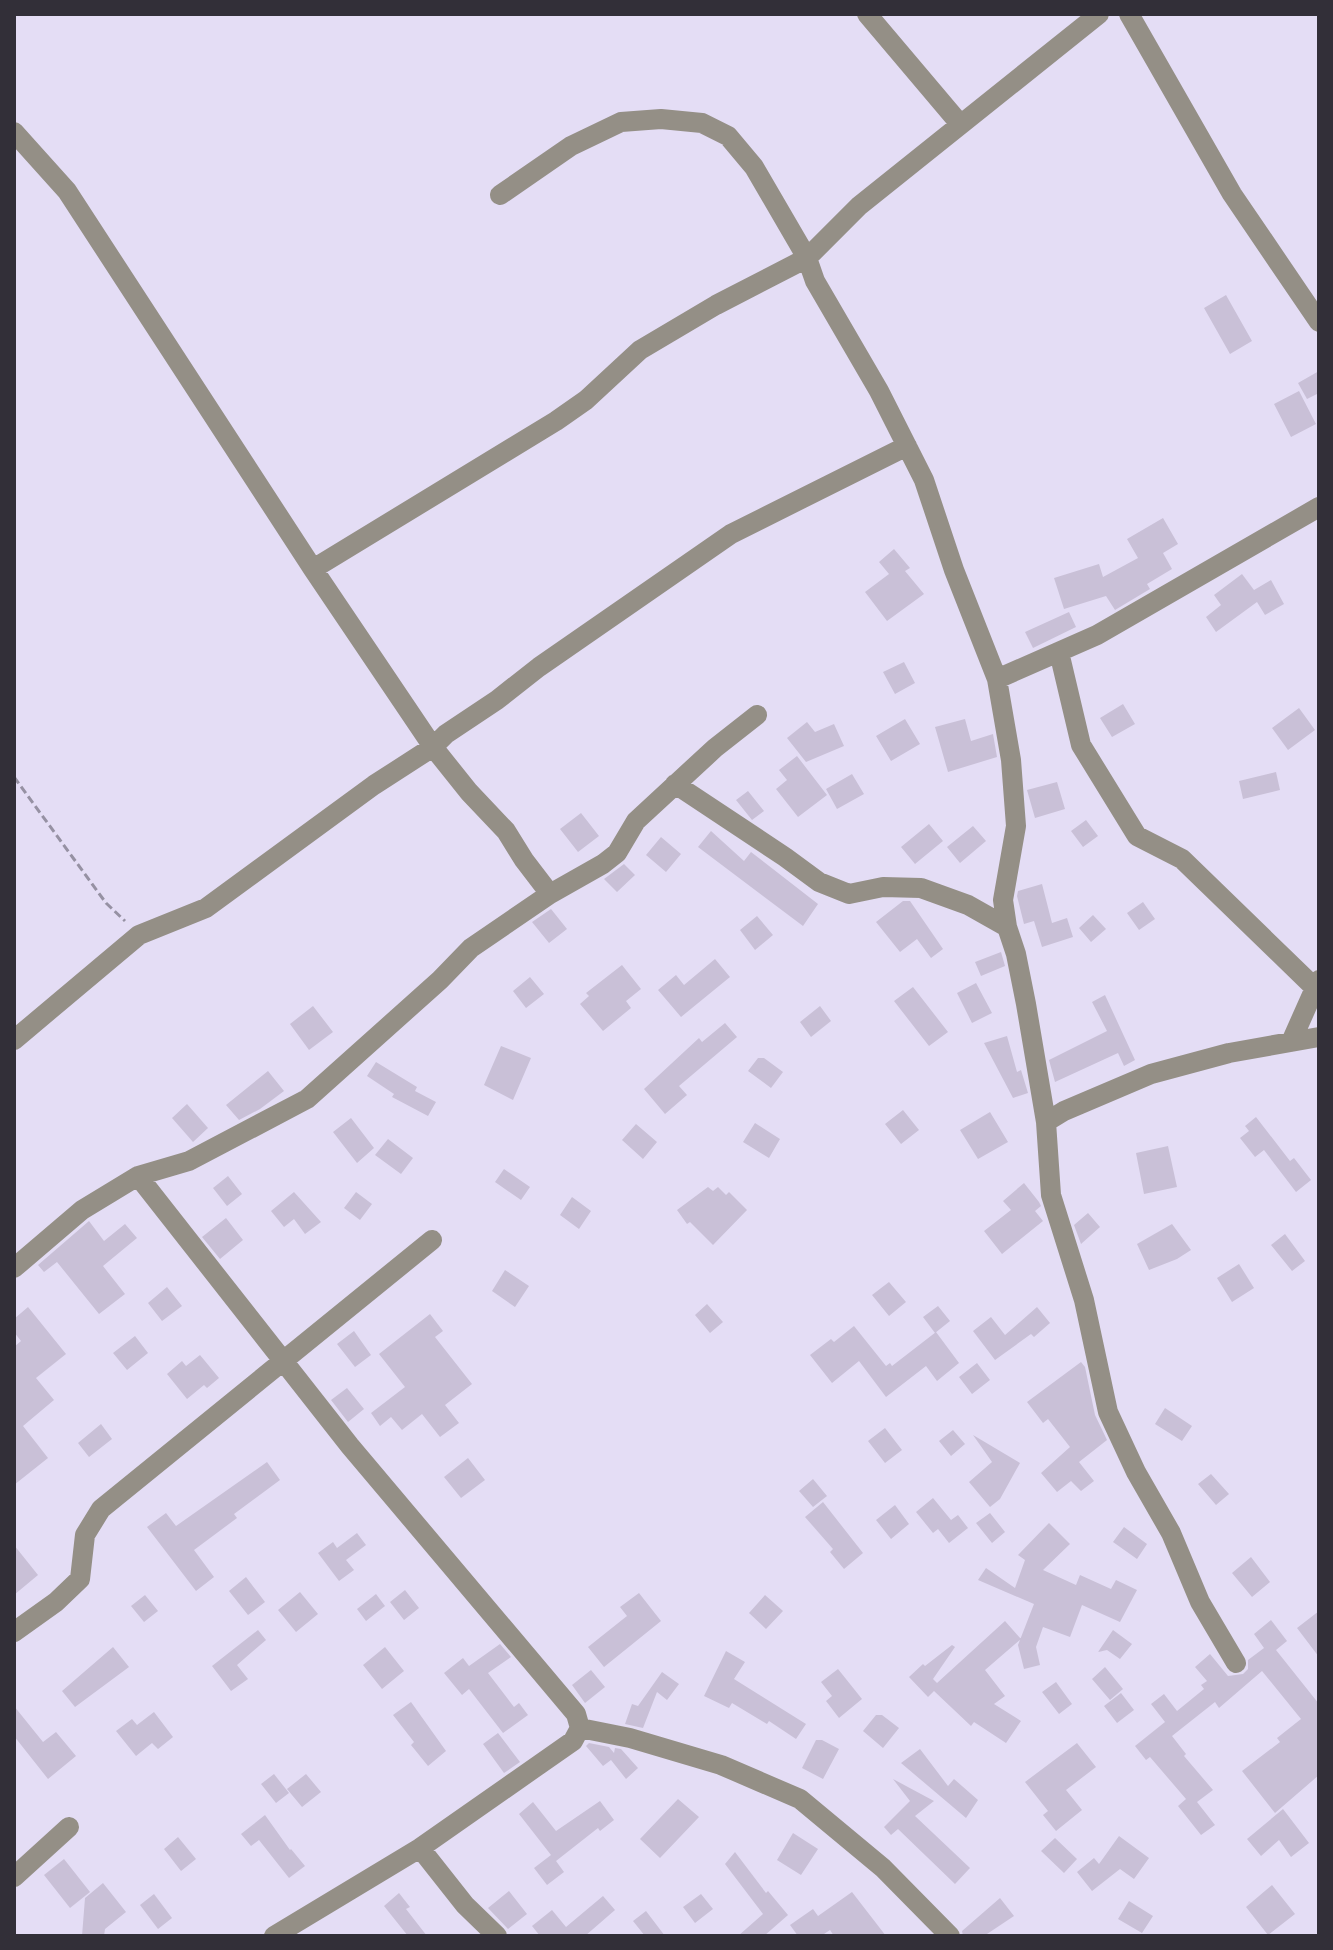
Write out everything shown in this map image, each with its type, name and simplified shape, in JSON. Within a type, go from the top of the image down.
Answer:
[{"type":"street","points":[[867,14],[960,124]]},
{"type":"street","points":[[313,569],[556,421],[586,400],[640,350],[716,305],[807,258],[859,206],[1099,14]]},
{"type":"street","points":[[1129,14],[1232,194],[1319,322]]},
{"type":"street","points":[[500,195],[571,146],[621,122],[661,119],[702,123],[728,136],[754,167],[807,258],[815,281],[907,446],[924,480],[954,570],[997,679],[1011,760],[1016,826],[1003,900],[1007,927],[1024,991],[1046,1122],[1051,1195],[1084,1300],[1108,1412],[1136,1472],[1171,1533],[1200,1602],[1236,1663]]},
{"type":"street","points":[[14,132],[67,191],[433,747],[506,831],[550,894]]},
{"type":"street","points":[[14,1040],[139,935],[206,908],[374,785],[433,747],[446,734],[539,667],[731,534],[907,446]]},
{"type":"street","points":[[997,679],[1097,635],[1319,507]]},
{"type":"street","points":[[1059,652],[1081,745],[1137,836],[1182,859],[1318,986],[1291,1042]]},
{"type":"street","points":[[14,1268],[82,1210],[138,1176],[189,1161],[307,1099],[440,980],[471,948],[617,853],[636,821],[715,748],[757,715]]},
{"type":"street","points":[[675,784],[819,882],[849,894],[883,887],[921,888],[968,905],[1007,927]]},
{"type":"street","points":[[1046,1122],[1064,1111],[1151,1074],[1229,1053],[1319,1037]]},
{"type":"street","points":[[138,1176],[350,1446],[576,1714],[580,1728],[573,1741],[420,1848],[274,1936]]},
{"type":"street","points":[[14,1632],[56,1602],[80,1579],[85,1535],[101,1509],[432,1240]]},
{"type":"street","points":[[580,1728],[630,1738],[721,1765],[800,1799],[883,1868],[950,1936]]},
{"type":"street","points":[[14,1877],[69,1827]]},
{"type":"street","points":[[420,1848],[465,1905],[497,1936]]},
{"type":"path","points":[[14,777],[106,903],[139,935]]},
{"type":"building","points":[[1226,295],[1252,341],[1230,354],[1204,308]]},
{"type":"building","points":[[1319,371],[1319,393],[1307,399],[1298,383]]},
{"type":"building","points":[[1299,391],[1316,424],[1291,437],[1274,404]]},
{"type":"building","points":[[1163,518],[1178,544],[1163,553],[1172,569],[1147,584],[1150,589],[1115,610],[1106,596],[1064,609],[1054,578],[1099,564],[1103,577],[1138,558],[1127,539]]},
{"type":"building","points":[[894,549],[910,568],[905,571],[924,594],[887,621],[865,592],[889,574],[879,562]]},
{"type":"building","points":[[1242,574],[1254,590],[1271,580],[1284,604],[1265,615],[1257,602],[1216,632],[1206,617],[1221,605],[1214,595]]},
{"type":"building","points":[[1069,612],[1076,627],[1033,648],[1025,632]]},
{"type":"building","points":[[904,662],[915,683],[895,694],[883,672]]},
{"type":"building","points":[[1123,704],[1135,724],[1112,737],[1100,718]]},
{"type":"building","points":[[1299,708],[1315,730],[1288,750],[1272,728]]},
{"type":"building","points":[[905,719],[920,744],[891,761],[876,736]]},
{"type":"building","points":[[965,719],[971,741],[993,734],[997,757],[948,772],[935,727]]},
{"type":"building","points":[[807,722],[815,732],[834,724],[844,746],[806,762],[787,738]]},
{"type":"building","points":[[797,756],[827,795],[798,817],[776,789],[787,780],[779,770]]},
{"type":"building","points":[[1276,772],[1280,790],[1243,799],[1239,781]]},
{"type":"building","points":[[852,774],[864,794],[837,809],[826,789]]},
{"type":"building","points":[[1057,782],[1065,809],[1035,818],[1027,790]]},
{"type":"building","points":[[748,791],[764,811],[752,820],[736,800]]},
{"type":"building","points":[[581,813],[599,836],[578,852],[560,829]]},
{"type":"building","points":[[1086,820],[1098,836],[1083,847],[1071,831]]},
{"type":"building","points":[[929,824],[943,841],[915,864],[901,847]]},
{"type":"building","points":[[973,826],[986,841],[960,863],[947,847]]},
{"type":"building","points":[[711,831],[744,861],[751,852],[818,904],[803,926],[698,847]]},
{"type":"building","points":[[661,837],[681,854],[666,872],[646,855]]},
{"type":"building","points":[[624,864],[635,875],[617,892],[604,879]]},
{"type":"building","points":[[1042,884],[1052,923],[1067,918],[1073,937],[1042,947],[1034,921],[1024,924],[1017,896],[1018,891]]},
{"type":"building","points":[[903,901],[910,901],[943,949],[931,958],[917,939],[900,952],[876,922]]},
{"type":"building","points":[[1143,902],[1155,919],[1139,930],[1127,913]]},
{"type":"building","points":[[551,909],[567,929],[549,943],[532,922]]},
{"type":"building","points":[[1093,915],[1106,929],[1091,942],[1079,928]]},
{"type":"building","points":[[757,916],[773,935],[755,950],[740,930]]},
{"type":"building","points":[[1001,952],[1005,966],[981,976],[975,962]]},
{"type":"building","points":[[715,959],[730,977],[681,1017],[658,990],[676,975],[684,985]]},
{"type":"building","points":[[622,965],[641,989],[626,1001],[631,1008],[603,1031],[580,1004],[589,996],[586,993]]},
{"type":"building","points":[[530,977],[544,994],[526,1008],[513,991]]},
{"type":"building","points":[[976,983],[992,1013],[972,1023],[957,993]]},
{"type":"building","points":[[913,987],[948,1032],[929,1046],[894,1001]]},
{"type":"building","points":[[1105,995],[1135,1060],[1124,1066],[1118,1053],[1055,1082],[1049,1060],[1107,1031],[1092,1002]]},
{"type":"building","points":[[313,1006],[333,1032],[309,1050],[290,1024]]},
{"type":"building","points":[[820,1006],[831,1021],[811,1037],[800,1022]]},
{"type":"building","points":[[725,1023],[737,1037],[679,1086],[687,1095],[665,1114],[644,1089],[699,1038],[702,1042]]},
{"type":"building","points":[[1007,1036],[1017,1072],[1021,1070],[1028,1093],[1013,1098],[984,1043]]},
{"type":"building","points":[[501,1046],[531,1058],[513,1100],[484,1085]]},
{"type":"building","points":[[758,1058],[764,1058],[783,1072],[771,1088],[748,1071]]},
{"type":"building","points":[[376,1062],[417,1087],[415,1091],[436,1102],[428,1116],[392,1097],[394,1094],[367,1076]]},
{"type":"building","points":[[268,1071],[284,1091],[239,1120],[226,1105]]},
{"type":"building","points":[[187,1104],[208,1128],[193,1142],[172,1118]]},
{"type":"building","points":[[903,1110],[919,1130],[901,1144],[885,1124]]},
{"type":"building","points":[[990,1112],[1008,1142],[978,1159],[960,1130]]},
{"type":"building","points":[[1256,1117],[1290,1161],[1294,1158],[1311,1180],[1296,1192],[1264,1150],[1255,1157],[1240,1138],[1249,1131],[1245,1126]]},
{"type":"building","points":[[351,1118],[374,1148],[357,1163],[333,1132]]},
{"type":"building","points":[[755,1123],[780,1139],[769,1158],[743,1142]]},
{"type":"building","points":[[636,1124],[657,1142],[643,1159],[622,1140]]},
{"type":"building","points":[[388,1139],[413,1158],[401,1174],[375,1155]]},
{"type":"building","points":[[1168,1146],[1177,1187],[1144,1194],[1136,1153]]},
{"type":"building","points":[[504,1169],[530,1187],[521,1200],[495,1182]]},
{"type":"building","points":[[228,1176],[242,1194],[227,1206],[213,1188]]},
{"type":"building","points":[[1024,1183],[1041,1206],[1035,1211],[1043,1221],[1002,1254],[984,1231],[1011,1210],[1003,1201]]},
{"type":"building","points":[[708,1187],[713,1191],[718,1187],[726,1195],[729,1192],[747,1210],[713,1245],[690,1222],[687,1224],[677,1210]]},
{"type":"building","points":[[294,1192],[321,1222],[305,1234],[294,1219],[284,1227],[271,1211]]},
{"type":"building","points":[[356,1192],[372,1204],[360,1220],[344,1208]]},
{"type":"building","points":[[572,1197],[591,1211],[579,1229],[560,1215]]},
{"type":"building","points":[[1088,1213],[1100,1227],[1081,1244],[1074,1225]]},
{"type":"building","points":[[226,1218],[243,1240],[220,1259],[202,1237]]},
{"type":"building","points":[[89,1221],[104,1241],[125,1224],[137,1238],[103,1266],[125,1294],[99,1314],[57,1262],[44,1272],[38,1265]]},
{"type":"building","points":[[1172,1224],[1191,1250],[1149,1270],[1137,1244]]},
{"type":"building","points":[[1285,1234],[1305,1261],[1292,1271],[1271,1245]]},
{"type":"building","points":[[1239,1264],[1254,1288],[1232,1302],[1217,1278]]},
{"type":"building","points":[[505,1270],[529,1286],[515,1307],[492,1291]]},
{"type":"building","points":[[889,1282],[906,1302],[889,1316],[872,1295]]},
{"type":"building","points":[[167,1287],[182,1306],[162,1321],[148,1303]]},
{"type":"building","points":[[707,1304],[723,1322],[710,1333],[695,1315]]},
{"type":"building","points":[[938,1306],[950,1321],[935,1333],[923,1317]]},
{"type":"building","points":[[28,1307],[66,1354],[36,1378],[54,1400],[23,1426],[48,1458],[14,1485],[14,1347],[21,1341],[14,1332],[14,1319]]},
{"type":"building","points":[[1037,1307],[1050,1323],[1034,1337],[1031,1334],[995,1360],[973,1331],[991,1317],[1005,1335]]},
{"type":"building","points":[[430,1314],[443,1331],[435,1337],[472,1384],[445,1405],[459,1423],[440,1437],[422,1414],[402,1430],[391,1417],[380,1426],[371,1413],[405,1387],[379,1354]]},
{"type":"building","points":[[854,1326],[886,1366],[890,1363],[892,1366],[936,1332],[959,1363],[937,1381],[926,1366],[886,1397],[859,1361],[832,1383],[810,1355]]},
{"type":"building","points":[[354,1331],[371,1355],[355,1367],[337,1344]]},
{"type":"building","points":[[135,1336],[148,1353],[127,1370],[113,1353]]},
{"type":"building","points":[[200,1355],[219,1378],[187,1399],[167,1374],[182,1361],[186,1366]]},
{"type":"building","points":[[1081,1362],[1085,1367],[1095,1415],[1107,1440],[1079,1462],[1094,1481],[1081,1491],[1071,1481],[1057,1492],[1041,1473],[1070,1447],[1048,1419],[1043,1423],[1027,1402]]},
{"type":"building","points":[[977,1363],[990,1380],[972,1394],[959,1377]]},
{"type":"building","points":[[347,1388],[364,1409],[348,1422],[331,1400]]},
{"type":"building","points":[[1165,1408],[1192,1426],[1182,1441],[1155,1424]]},
{"type":"building","points":[[101,1424],[112,1439],[89,1457],[78,1443]]},
{"type":"building","points":[[885,1428],[902,1450],[885,1463],[868,1441]]},
{"type":"building","points":[[953,1430],[965,1444],[951,1456],[939,1441]]},
{"type":"building","points":[[973,1435],[1020,1463],[1000,1499],[990,1507],[969,1482],[992,1462]]},
{"type":"building","points":[[468,1458],[485,1480],[461,1498],[444,1477]]},
{"type":"building","points":[[267,1462],[280,1480],[234,1514],[237,1518],[194,1550],[214,1577],[196,1591],[147,1527],[166,1513],[176,1526]]},
{"type":"building","points":[[1211,1474],[1229,1494],[1216,1505],[1198,1484]]},
{"type":"building","points":[[813,1479],[827,1496],[813,1507],[799,1491]]},
{"type":"building","points":[[933,1498],[951,1520],[958,1515],[968,1528],[949,1543],[938,1529],[933,1533],[916,1512]]},
{"type":"building","points":[[823,1502],[863,1553],[844,1569],[830,1552],[833,1549],[805,1517]]},
{"type":"building","points":[[895,1505],[909,1524],[891,1539],[876,1520]]},
{"type":"building","points":[[990,1513],[1005,1532],[992,1543],[976,1523]]},
{"type":"building","points":[[1049,1523],[1070,1544],[1043,1570],[1076,1585],[1080,1575],[1111,1589],[1116,1580],[1137,1590],[1120,1622],[1082,1605],[1070,1637],[1043,1627],[1036,1647],[1040,1665],[1024,1669],[1018,1645],[1034,1604],[978,1580],[986,1568],[1015,1588],[1025,1560],[1018,1555]]},
{"type":"building","points":[[1124,1527],[1147,1544],[1137,1559],[1113,1542]]},
{"type":"building","points":[[357,1533],[366,1545],[346,1560],[354,1570],[339,1581],[318,1553],[333,1542],[337,1548]]},
{"type":"building","points":[[14,1545],[38,1575],[14,1595]]},
{"type":"building","points":[[1251,1557],[1270,1582],[1252,1597],[1232,1573]]},
{"type":"building","points":[[246,1577],[265,1602],[248,1615],[229,1591]]},
{"type":"building","points":[[405,1590],[419,1608],[404,1620],[390,1602]]},
{"type":"building","points":[[300,1592],[318,1614],[296,1632],[278,1610]]},
{"type":"building","points":[[639,1593],[661,1621],[604,1667],[588,1647],[627,1616],[620,1607]]},
{"type":"building","points":[[376,1594],[385,1606],[366,1621],[357,1609]]},
{"type":"building","points":[[145,1595],[158,1611],[144,1622],[131,1606]]},
{"type":"building","points":[[765,1595],[783,1611],[766,1629],[749,1613]]},
{"type":"building","points":[[1319,1611],[1319,1657],[1297,1628]]},
{"type":"building","points":[[1271,1620],[1287,1641],[1276,1650],[1319,1704],[1319,1775],[1275,1813],[1242,1771],[1280,1742],[1277,1738],[1301,1719],[1262,1671],[1219,1708],[1215,1702],[1172,1736],[1186,1754],[1184,1756],[1213,1790],[1197,1802],[1215,1825],[1201,1835],[1178,1806],[1186,1799],[1150,1757],[1146,1760],[1135,1746],[1165,1722],[1151,1704],[1164,1694],[1177,1711],[1204,1689],[1201,1685],[1207,1681],[1195,1667],[1210,1654],[1228,1676],[1243,1674],[1248,1669],[1248,1660],[1264,1648],[1254,1634]]},
{"type":"building","points":[[1005,1621],[1021,1639],[985,1670],[1005,1696],[994,1704],[1021,1721],[1006,1743],[974,1722],[971,1726],[934,1691],[928,1697],[909,1677],[952,1645],[955,1647],[933,1679],[937,1683]]},
{"type":"building","points":[[258,1630],[266,1640],[237,1665],[248,1679],[231,1691],[212,1666]]},
{"type":"building","points":[[1113,1630],[1132,1644],[1120,1659],[1107,1650],[1098,1652]]},
{"type":"building","points":[[500,1644],[511,1657],[488,1673],[514,1707],[519,1703],[528,1715],[503,1733],[469,1689],[462,1695],[444,1673],[463,1658],[469,1666]]},
{"type":"building","points":[[113,1647],[129,1667],[75,1707],[62,1691]]},
{"type":"building","points":[[385,1647],[404,1671],[382,1689],[363,1665]]},
{"type":"building","points":[[726,1651],[745,1662],[734,1679],[806,1724],[796,1739],[769,1721],[767,1724],[732,1703],[729,1708],[704,1696]]},
{"type":"building","points":[[1105,1667],[1123,1689],[1110,1700],[1092,1679]]},
{"type":"building","points":[[838,1669],[862,1699],[839,1718],[826,1701],[832,1696],[821,1682]]},
{"type":"building","points":[[591,1670],[605,1687],[585,1703],[572,1685]]},
{"type":"building","points":[[662,1672],[679,1684],[667,1700],[657,1692],[643,1728],[625,1724],[632,1704],[638,1706]]},
{"type":"building","points":[[1056,1682],[1072,1704],[1059,1714],[1042,1692]]},
{"type":"building","points":[[1121,1693],[1134,1710],[1117,1723],[1104,1706]]},
{"type":"building","points":[[411,1702],[446,1751],[428,1766],[393,1715]]},
{"type":"building","points":[[14,1706],[43,1742],[56,1732],[76,1756],[48,1779],[14,1736]]},
{"type":"building","points":[[154,1712],[173,1737],[158,1749],[152,1743],[136,1756],[116,1731],[132,1719],[137,1725]]},
{"type":"building","points":[[876,1715],[882,1715],[899,1728],[883,1748],[863,1731]]},
{"type":"building","points":[[498,1733],[520,1762],[504,1773],[483,1744]]},
{"type":"building","points":[[816,1740],[839,1749],[823,1779],[802,1768]]},
{"type":"building","points":[[589,1743],[609,1747],[614,1753],[615,1748],[621,1749],[638,1768],[626,1779],[611,1760],[603,1766],[586,1746]]},
{"type":"building","points":[[1077,1743],[1096,1767],[1066,1790],[1082,1810],[1056,1831],[1043,1815],[1048,1811],[1025,1782]]},
{"type":"building","points":[[920,1749],[948,1786],[954,1779],[978,1800],[966,1818],[901,1763]]},
{"type":"building","points":[[274,1774],[289,1793],[276,1803],[261,1784]]},
{"type":"building","points":[[306,1774],[321,1792],[302,1807],[287,1789]]},
{"type":"building","points":[[893,1779],[934,1801],[915,1816],[970,1868],[955,1884],[898,1829],[891,1835],[884,1827],[910,1801]]},
{"type":"building","points":[[678,1799],[699,1817],[660,1858],[640,1839]]},
{"type":"building","points":[[600,1801],[614,1820],[600,1831],[598,1828],[556,1861],[564,1872],[547,1885],[534,1868],[551,1855],[519,1814],[533,1802],[556,1831]]},
{"type":"building","points":[[1283,1809],[1309,1843],[1291,1857],[1279,1840],[1261,1856],[1247,1839]]},
{"type":"building","points":[[265,1815],[305,1866],[289,1878],[259,1840],[251,1846],[241,1834]]},
{"type":"building","points":[[793,1833],[818,1849],[801,1875],[777,1860]]},
{"type":"building","points":[[1119,1836],[1149,1858],[1134,1879],[1120,1869],[1092,1891],[1077,1872],[1094,1858],[1099,1864]]},
{"type":"building","points":[[178,1837],[196,1859],[181,1871],[164,1849]]},
{"type":"building","points":[[1055,1838],[1077,1859],[1064,1873],[1041,1851]]},
{"type":"building","points":[[735,1852],[766,1893],[768,1891],[788,1915],[764,1936],[738,1936],[763,1914],[725,1864]]},
{"type":"building","points":[[64,1859],[90,1892],[70,1908],[44,1875]]},
{"type":"building","points":[[103,1883],[126,1912],[105,1929],[104,1936],[82,1936],[85,1898]]},
{"type":"building","points":[[1272,1885],[1295,1914],[1268,1935],[1246,1907]]},
{"type":"building","points":[[509,1891],[527,1914],[508,1929],[488,1908]]},
{"type":"building","points":[[852,1892],[886,1936],[834,1936],[830,1930],[821,1936],[798,1936],[790,1925],[813,1909],[818,1916]]},
{"type":"building","points":[[399,1893],[410,1907],[406,1909],[427,1936],[408,1936],[384,1906]]},
{"type":"building","points":[[154,1894],[172,1918],[158,1929],[140,1905]]},
{"type":"building","points":[[701,1894],[713,1909],[695,1923],[683,1907]]},
{"type":"building","points":[[603,1896],[615,1910],[585,1936],[540,1936],[532,1926],[552,1910],[566,1927]]},
{"type":"building","points":[[1000,1898],[1014,1916],[984,1936],[963,1936],[962,1931]]},
{"type":"building","points":[[1129,1901],[1153,1916],[1142,1933],[1118,1919]]},
{"type":"building","points":[[646,1911],[665,1936],[645,1936],[633,1921]]}]
